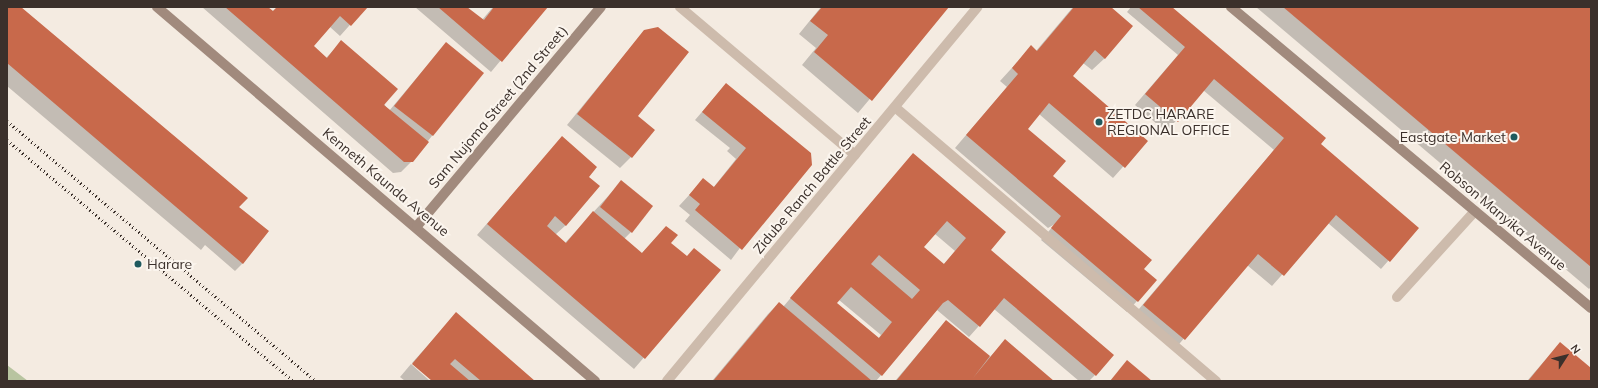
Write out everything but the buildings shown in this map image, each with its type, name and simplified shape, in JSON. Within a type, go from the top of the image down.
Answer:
[{"type":"main road","name":"Kenneth Kaunda Avenue","points":[[157,7],[417,226],[595,381]]},
{"type":"main road","name":"Sam Nujoma Street (2nd Street)","points":[[417,226],[600,7]]},
{"type":"main road","name":"Robson Manyika Avenue","points":[[1231,7],[1591,308]]},
{"type":"street","points":[[680,7],[855,155]]},
{"type":"street","name":"Zidube Ranch Battle Street","points":[[667,381],[855,155],[896,108],[977,7]]},
{"type":"street","points":[[896,108],[1216,381]]},
{"type":"street","points":[[1397,297],[1475,210]]},
{"type":"green space","points":[[7,365],[28,381],[7,381]]},
{"type":"railway","points":[[7,121],[316,381]]},
{"type":"railway","points":[[7,140],[293,381]]},
{"type":"place","name":"ZETDC HARARE REGIONAL OFFICE","points":[[1099,122]]},
{"type":"place","name":"Eastgate Market","points":[[1514,137]]},
{"type":"place","name":"Harare","points":[[138,264]]}]
